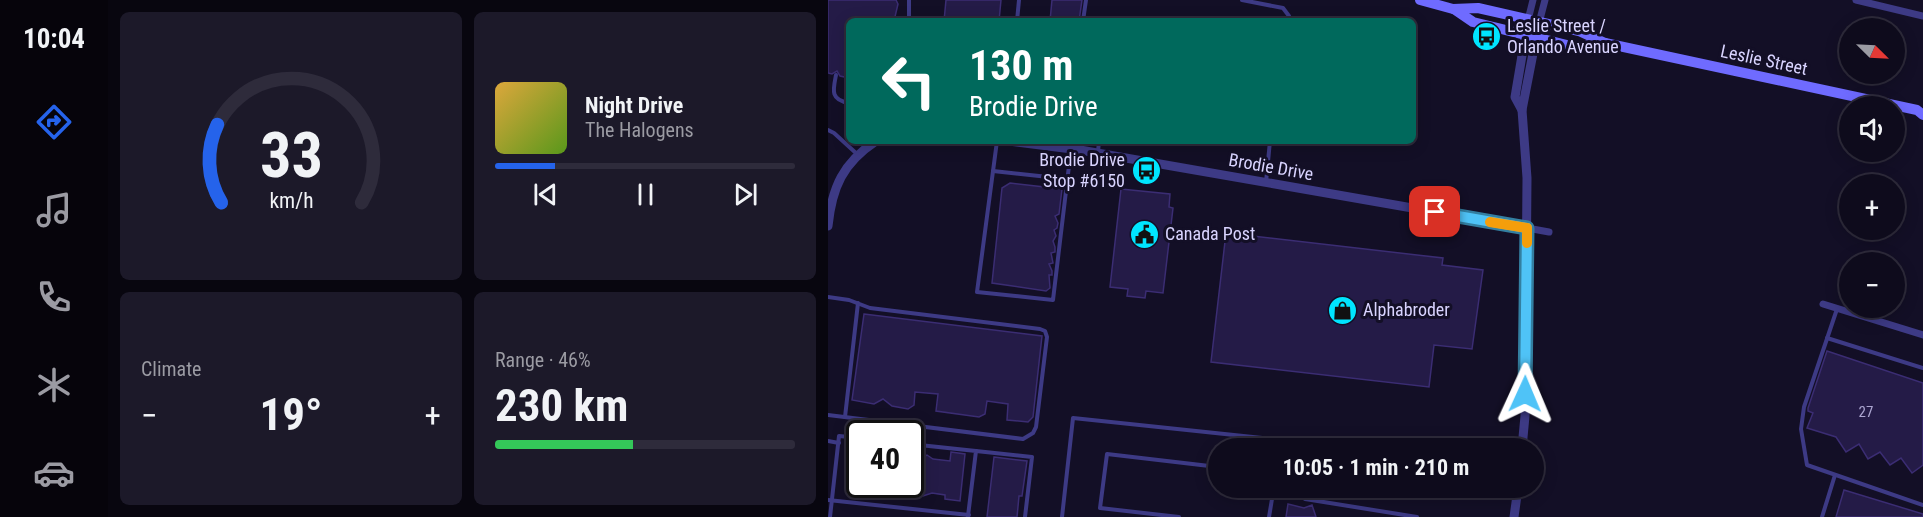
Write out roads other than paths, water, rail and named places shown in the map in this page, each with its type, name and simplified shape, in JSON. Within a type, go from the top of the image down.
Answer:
[{"type":"main road","name":"Leslie Street","points":[[1420,0],[1453,9],[1478,8],[1580,31],[1605,43],[1921,111]]},
{"type":"main road","name":"Leslie Street","points":[[1453,9],[1473,22],[1575,47],[1605,43]]},
{"type":"street","points":[[1523,438],[1525,405],[1526,155],[1522,110],[1515,97],[1534,21],[1533,0]]},
{"type":"street","points":[[1534,21],[1545,0]]},
{"type":"street","points":[[1856,0],[1923,16]]},
{"type":"street","points":[[828,226],[831,195],[839,179],[857,155],[872,144]]},
{"type":"street","name":"Brodie Drive","points":[[1036,144],[1071,148],[1527,228]]},
{"type":"street","points":[[1527,228],[1549,232]]},
{"type":"street","points":[[1823,304],[1923,335]]},
{"type":"street","points":[[1514,517],[1517,498]]},
{"type":"lane","points":[[909,0],[909,18]]},
{"type":"lane","points":[[1017,18],[1019,0]]},
{"type":"lane","points":[[1083,18],[1086,0]]},
{"type":"lane","points":[[1242,0],[1283,8],[1289,18]]},
{"type":"lane","points":[[836,75],[833,91],[836,98],[846,102]]},
{"type":"lane","points":[[828,130],[857,155]]},
{"type":"lane","points":[[997,144],[977,292],[1053,300],[1071,148]]},
{"type":"lane","points":[[1098,153],[1099,144]]},
{"type":"lane","points":[[1266,182],[1270,144]]},
{"type":"lane","points":[[993,171],[1067,179]]},
{"type":"lane","points":[[828,297],[870,308],[1040,329],[1045,331],[1047,337],[1036,427],[1033,433],[1023,439],[828,415]]},
{"type":"lane","points":[[844,417],[858,303]]},
{"type":"lane","points":[[1837,308],[1804,407],[1801,429],[1808,465],[1923,505]]},
{"type":"lane","points":[[1827,338],[1923,368]]},
{"type":"lane","points":[[1062,517],[1073,418],[1262,438]]},
{"type":"lane","points":[[830,517],[830,500],[839,436],[846,437]]},
{"type":"lane","points":[[828,441],[839,442]]},
{"type":"lane","points":[[924,445],[1032,457],[1025,517]]},
{"type":"lane","points":[[830,500],[968,516],[976,451]]},
{"type":"lane","points":[[1179,517],[1100,508],[1107,454],[1208,466]]},
{"type":"lane","points":[[1822,517],[1835,474]]},
{"type":"lane","points":[[1269,517],[1272,498]]},
{"type":"lane","points":[[1304,498],[1417,517]]},
{"type":"place","name":"Leslie Street / Orlando Avenue","points":[[1486,36]]},
{"type":"place","name":"Brodie Drive Stop #6150","points":[[1146,170]]},
{"type":"place","name":"Canada Post","points":[[1144,234]]},
{"type":"place","name":"Alphabroder","points":[[1342,310]]}]
